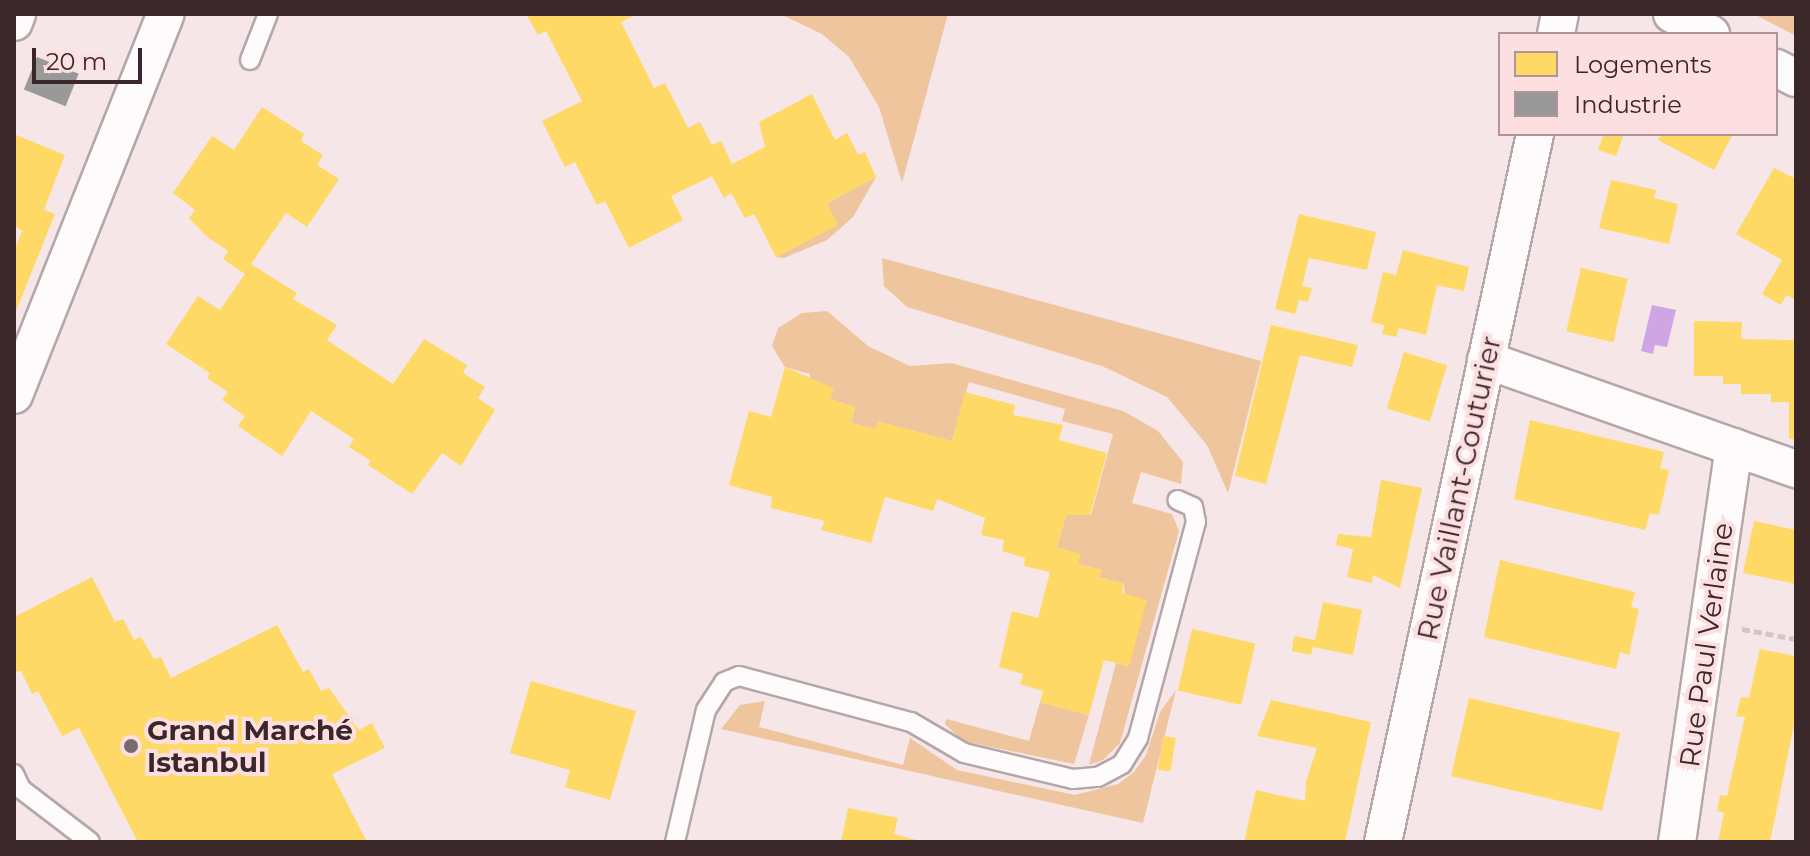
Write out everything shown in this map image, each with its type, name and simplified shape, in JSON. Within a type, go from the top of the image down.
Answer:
[{"type":"street","points":[[14,22],[17,14]]},
{"type":"street","points":[[14,395],[166,14]]},
{"type":"street","points":[[1675,15],[1707,32]]},
{"type":"street","points":[[1778,69],[1796,78]]},
{"type":"street","name":"Rue Vaillant-Couturier","points":[[1383,842],[1535,136]]},
{"type":"street","points":[[1486,360],[1796,469]]},
{"type":"street","name":"Rue Paul Verlaine","points":[[1677,842],[1734,447]]},
{"type":"lane","points":[[250,60],[268,14]]},
{"type":"lane","points":[[675,842],[712,695],[724,682],[739,676],[911,722],[964,753],[1073,779],[1098,777],[1122,764],[1138,738],[1196,522],[1193,507],[1177,500]]},
{"type":"lane","points":[[14,774],[21,789],[90,842]]},
{"type":"path","points":[[1741,629],[1796,639]]},
{"type":"shaded area","points":[[780,14],[948,14],[902,183],[879,107],[849,57],[822,34]]},
{"type":"shaded area","points":[[1754,14],[1796,14],[1796,36]]},
{"type":"shaded area","points":[[876,177],[853,217],[827,240],[784,258],[776,257],[837,225],[827,203]]},
{"type":"shaded area","points":[[882,258],[1261,361],[1228,493],[1207,445],[1167,397],[1102,366],[907,307],[884,286]]},
{"type":"shaded area","points":[[1652,305],[1676,310],[1667,347],[1655,345],[1653,354],[1641,351]]},
{"type":"shaded area","points":[[827,311],[868,346],[910,366],[951,363],[1123,411],[1158,431],[1183,462],[1181,484],[1141,472],[1132,503],[1172,514],[1179,531],[1120,743],[1103,760],[1089,765],[1116,663],[1129,666],[1124,584],[1099,577],[1101,570],[1078,564],[1057,547],[1066,515],[1091,515],[1113,434],[1062,421],[1065,409],[969,382],[952,441],[878,422],[876,429],[851,423],[855,407],[830,399],[833,388],[809,381],[810,374],[785,367],[772,346],[778,328],[802,313]]},
{"type":"shaded area","points":[[1176,690],[1143,823],[721,729],[740,705],[765,701],[759,727],[903,765],[910,738],[957,770],[1075,795],[1118,784],[1134,772],[1146,755],[1160,712]]},
{"type":"shaded area","points":[[1040,702],[1089,715],[1074,764],[962,741],[945,724],[946,719],[1029,741]]},
{"type":"building: Logements","points":[[526,14],[637,14],[621,22],[654,88],[665,83],[688,128],[700,122],[712,145],[721,141],[732,164],[765,147],[759,122],[812,94],[835,140],[847,133],[858,155],[865,152],[876,177],[827,203],[838,225],[776,257],[754,214],[745,218],[731,193],[724,198],[712,176],[671,196],[683,220],[629,248],[605,201],[597,205],[575,162],[565,167],[542,121],[582,101],[546,31],[538,35]]},
{"type":"building: Logements","points":[[262,107],[304,134],[301,141],[323,155],[317,165],[339,179],[307,227],[286,213],[251,264],[297,293],[293,299],[337,325],[327,340],[393,384],[424,339],[467,365],[463,373],[485,387],[478,398],[495,410],[461,466],[442,453],[412,494],[368,465],[371,461],[349,447],[354,439],[311,411],[282,456],[238,426],[245,416],[222,400],[228,392],[207,378],[210,373],[166,344],[198,296],[220,310],[245,274],[223,259],[228,251],[206,236],[189,218],[195,210],[173,193],[212,136],[234,150]]},
{"type":"building: Logements","points":[[14,134],[65,155],[44,210],[55,214],[14,316],[14,252],[22,231],[14,225]]},
{"type":"building: Logements","points":[[1603,136],[1623,136],[1616,156],[1598,150]]},
{"type":"building: Logements","points":[[1661,136],[1732,136],[1714,170],[1658,140]]},
{"type":"building: Logements","points":[[1774,168],[1796,179],[1796,300],[1786,295],[1781,305],[1762,294],[1782,260],[1736,234]]},
{"type":"building: Logements","points":[[1611,180],[1656,190],[1654,198],[1678,204],[1669,244],[1599,228]]},
{"type":"building: Logements","points":[[1299,214],[1376,232],[1367,270],[1309,258],[1302,286],[1312,288],[1308,302],[1299,300],[1295,314],[1275,309]]},
{"type":"building: Logements","points":[[1403,250],[1469,267],[1464,291],[1437,285],[1426,335],[1399,328],[1396,337],[1382,334],[1384,325],[1371,322],[1383,272],[1396,275]]},
{"type":"building: Logements","points":[[1581,268],[1628,279],[1613,342],[1566,331]]},
{"type":"building: Logements","points":[[1694,321],[1742,322],[1741,339],[1796,340],[1796,440],[1789,438],[1789,402],[1771,402],[1771,394],[1741,394],[1741,384],[1723,384],[1723,376],[1694,376]]},
{"type":"building: Logements","points":[[1271,325],[1358,345],[1352,367],[1300,355],[1266,484],[1235,476]]},
{"type":"building: Logements","points":[[1404,352],[1447,365],[1430,422],[1387,408]]},
{"type":"building: Logements","points":[[785,367],[834,388],[830,399],[855,407],[851,423],[876,429],[878,421],[952,441],[965,392],[1015,405],[1013,415],[1063,425],[1059,440],[1107,453],[1090,515],[1066,515],[1057,547],[1081,554],[1078,564],[1102,570],[1099,577],[1124,584],[1122,593],[1147,600],[1129,666],[1104,660],[1089,715],[1040,702],[1043,691],[1020,684],[1023,674],[999,667],[1012,611],[1038,618],[1050,572],[1024,566],[1025,558],[1002,551],[1004,540],[981,535],[985,518],[937,499],[933,511],[885,497],[871,543],[821,530],[825,521],[771,508],[772,497],[729,485],[749,411],[771,417]]},
{"type":"building: Logements","points":[[1530,420],[1664,452],[1660,468],[1669,470],[1659,515],[1650,513],[1645,530],[1514,499]]},
{"type":"building: Logements","points":[[1381,480],[1422,488],[1400,588],[1373,575],[1372,583],[1347,577],[1353,549],[1336,545],[1338,534],[1371,537]]},
{"type":"building: Logements","points":[[1754,521],[1796,530],[1796,584],[1743,573]]},
{"type":"building: Logements","points":[[1500,560],[1635,592],[1631,607],[1639,609],[1629,655],[1620,652],[1616,669],[1484,637]]},
{"type":"building: Logements","points":[[92,577],[115,622],[123,619],[134,640],[141,637],[154,659],[161,657],[171,678],[277,625],[303,672],[309,669],[321,691],[329,688],[359,730],[372,723],[385,748],[332,774],[367,842],[138,842],[79,728],[62,736],[38,691],[32,694],[21,671],[14,672],[14,617]]},
{"type":"building: Logements","points":[[1323,602],[1362,610],[1353,655],[1313,647],[1311,655],[1292,651],[1294,636],[1315,640]]},
{"type":"building: Logements","points":[[1192,629],[1255,644],[1241,705],[1178,690]]},
{"type":"building: Logements","points":[[1760,649],[1796,656],[1796,715],[1770,842],[1718,842],[1724,813],[1717,811],[1720,795],[1727,796],[1745,717],[1736,716],[1741,697],[1749,698]]},
{"type":"building: Logements","points":[[531,681],[636,711],[610,800],[565,787],[570,770],[510,753]]},
{"type":"building: Logements","points":[[1469,698],[1620,733],[1602,811],[1451,776]]},
{"type":"building: Logements","points":[[1271,700],[1371,722],[1345,842],[1244,842],[1256,790],[1305,801],[1306,781],[1317,748],[1257,736]]},
{"type":"building: Logements","points":[[1163,736],[1176,738],[1171,772],[1158,770]]},
{"type":"building: Logements","points":[[848,808],[898,818],[894,834],[924,842],[841,842]]},
{"type":"building: Industrie","points":[[37,57],[79,74],[66,106],[24,89]]},
{"type":"place","name":"Grand Marché Istanbul","points":[[131,746]]}]
